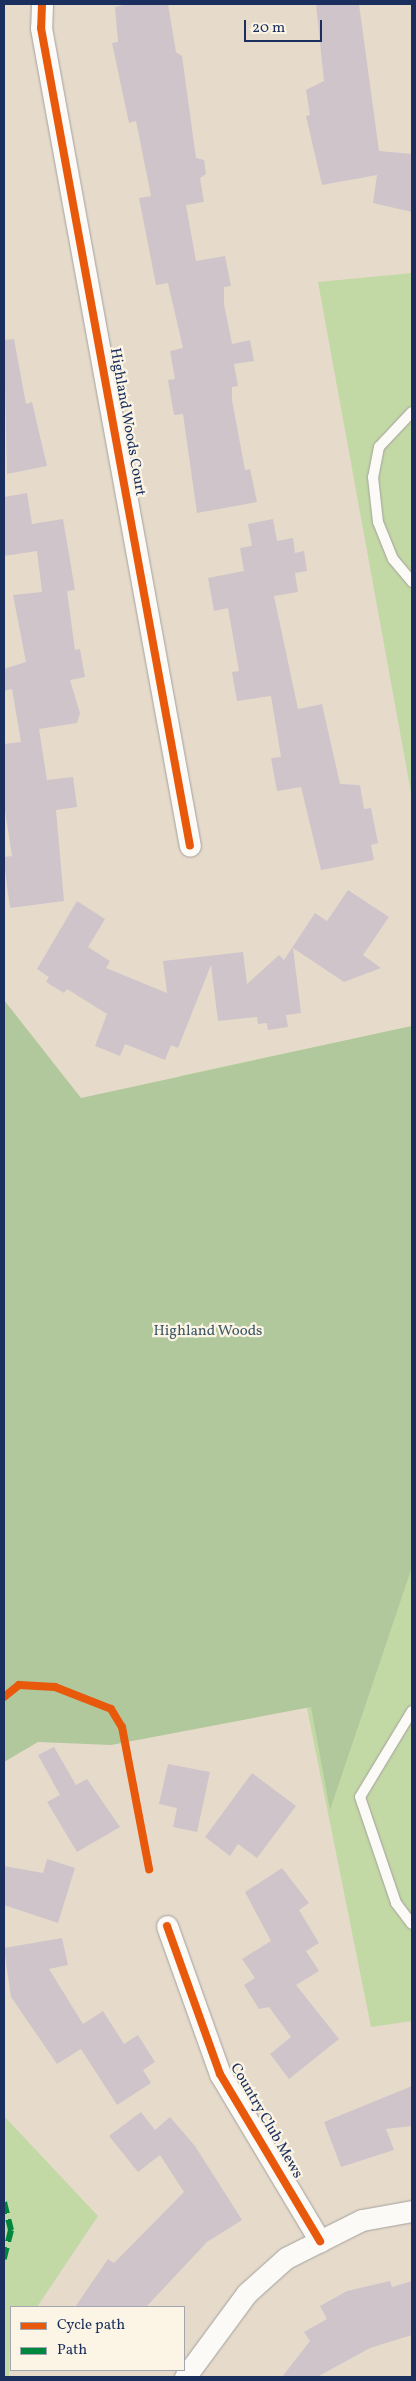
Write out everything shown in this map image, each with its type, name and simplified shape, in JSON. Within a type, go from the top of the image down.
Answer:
[{"type":"street","name":"Highland Woods Court","points":[[42,4],[41,28],[190,846]]},
{"type":"street","name":"Country Club Mews","points":[[167,1926],[220,2074],[320,2241]]},
{"type":"street","points":[[185,2377],[247,2293],[286,2258],[362,2220],[412,2211]]},
{"type":"lane","points":[[412,412],[379,447],[373,477],[378,522],[393,559],[412,582]]},
{"type":"lane","points":[[412,1711],[360,1797],[396,1903],[412,1924]]},
{"type":"green space","points":[[412,273],[412,798],[318,282]]},
{"type":"green space","name":"Highland Woods","points":[[4,1000],[81,1098],[412,1026],[412,1567],[330,1810],[311,1707],[111,1745],[38,1742],[4,1762]]},
{"type":"green space","points":[[412,1026],[412,2021],[371,2027],[180,1076]]},
{"type":"green space","points":[[4,2116],[98,2216],[38,2306],[10,2306],[9,2377],[4,2377]]},
{"type":"building","points":[[128,4],[168,4],[176,52],[182,56],[196,158],[204,160],[206,174],[200,178],[204,202],[186,205],[196,261],[225,256],[231,286],[224,287],[224,304],[232,344],[250,340],[254,361],[234,364],[238,386],[232,387],[232,400],[245,470],[250,469],[257,502],[197,513],[183,414],[174,415],[168,380],[175,379],[170,351],[183,348],[168,283],[156,285],[139,198],[151,196],[136,121],[129,123],[112,43],[118,42],[115,7]]},
{"type":"building","points":[[316,4],[359,4],[379,151],[412,154],[412,212],[373,203],[377,175],[322,185],[306,116],[310,115],[306,90],[324,81]]},
{"type":"building","points":[[14,339],[26,404],[32,402],[47,466],[7,474],[4,340]]},
{"type":"building","points":[[27,493],[32,524],[63,519],[75,590],[67,591],[75,650],[80,649],[85,677],[70,680],[80,713],[77,723],[39,729],[47,780],[73,777],[77,807],[56,810],[64,901],[10,908],[4,863],[4,857],[12,856],[4,804],[4,744],[21,742],[12,689],[4,691],[4,669],[26,662],[13,595],[42,592],[37,551],[4,556],[4,497]]},
{"type":"building","points":[[273,519],[277,541],[293,538],[295,553],[304,551],[307,571],[295,573],[298,592],[274,596],[298,709],[322,704],[340,784],[360,785],[364,809],[371,808],[378,843],[371,845],[374,860],[321,870],[301,787],[277,791],[271,758],[281,757],[271,696],[237,701],[232,672],[239,671],[228,608],[214,611],[208,578],[244,571],[240,548],[252,546],[248,524]]},
{"type":"building","points":[[348,890],[389,917],[363,955],[381,968],[344,982],[293,948],[301,1013],[286,1015],[288,1027],[268,1030],[267,1023],[258,1024],[257,1017],[218,1021],[211,965],[178,1048],[171,1045],[165,1060],[125,1044],[120,1056],[95,1046],[107,1014],[67,989],[64,993],[46,982],[49,977],[37,969],[77,901],[105,919],[88,947],[110,961],[106,968],[167,993],[163,961],[243,952],[247,984],[279,955],[284,960],[315,913],[327,921]]},
{"type":"building","points":[[54,1747],[76,1785],[87,1779],[120,1827],[77,1852],[47,1802],[60,1795],[38,1755]]},
{"type":"building","points":[[168,1764],[210,1772],[197,1832],[173,1827],[177,1808],[159,1804]]},
{"type":"building","points":[[252,1773],[296,1806],[257,1858],[238,1844],[230,1856],[205,1837]]},
{"type":"building","points":[[47,1859],[75,1868],[58,1923],[4,1905],[4,1866],[43,1873]]},
{"type":"building","points":[[282,1868],[309,1903],[299,1910],[319,1943],[306,1951],[319,1971],[296,1985],[339,2039],[289,2079],[270,2054],[291,2037],[269,2007],[259,2009],[244,1985],[255,1978],[242,1959],[271,1941],[245,1892]]},
{"type":"building","points":[[62,1938],[68,1965],[49,1969],[83,2024],[103,2011],[124,2044],[138,2035],[155,2062],[143,2070],[151,2083],[117,2105],[81,2049],[57,2064],[11,1997],[4,1948]]},
{"type":"building","points":[[412,2086],[412,2126],[386,2129],[394,2150],[341,2167],[324,2122]]},
{"type":"building","points":[[141,2112],[155,2130],[170,2117],[195,2146],[242,2220],[207,2242],[147,2306],[76,2306],[108,2259],[114,2263],[184,2192],[160,2155],[138,2172],[109,2136]]},
{"type":"building","points":[[390,2281],[392,2287],[412,2281],[412,2335],[370,2348],[317,2377],[282,2377],[310,2341],[304,2332],[327,2319],[320,2306],[347,2291]]},
{"type":"marked path","points":[[4,2202],[11,2230],[4,2259]]},
{"type":"cycle path","points":[[42,4],[41,28],[190,846]]},
{"type":"cycle path","points":[[4,1697],[19,1685],[55,1687],[111,1709],[122,1727],[149,1869]]},
{"type":"cycle path","points":[[167,1926],[220,2074],[320,2241]]}]
